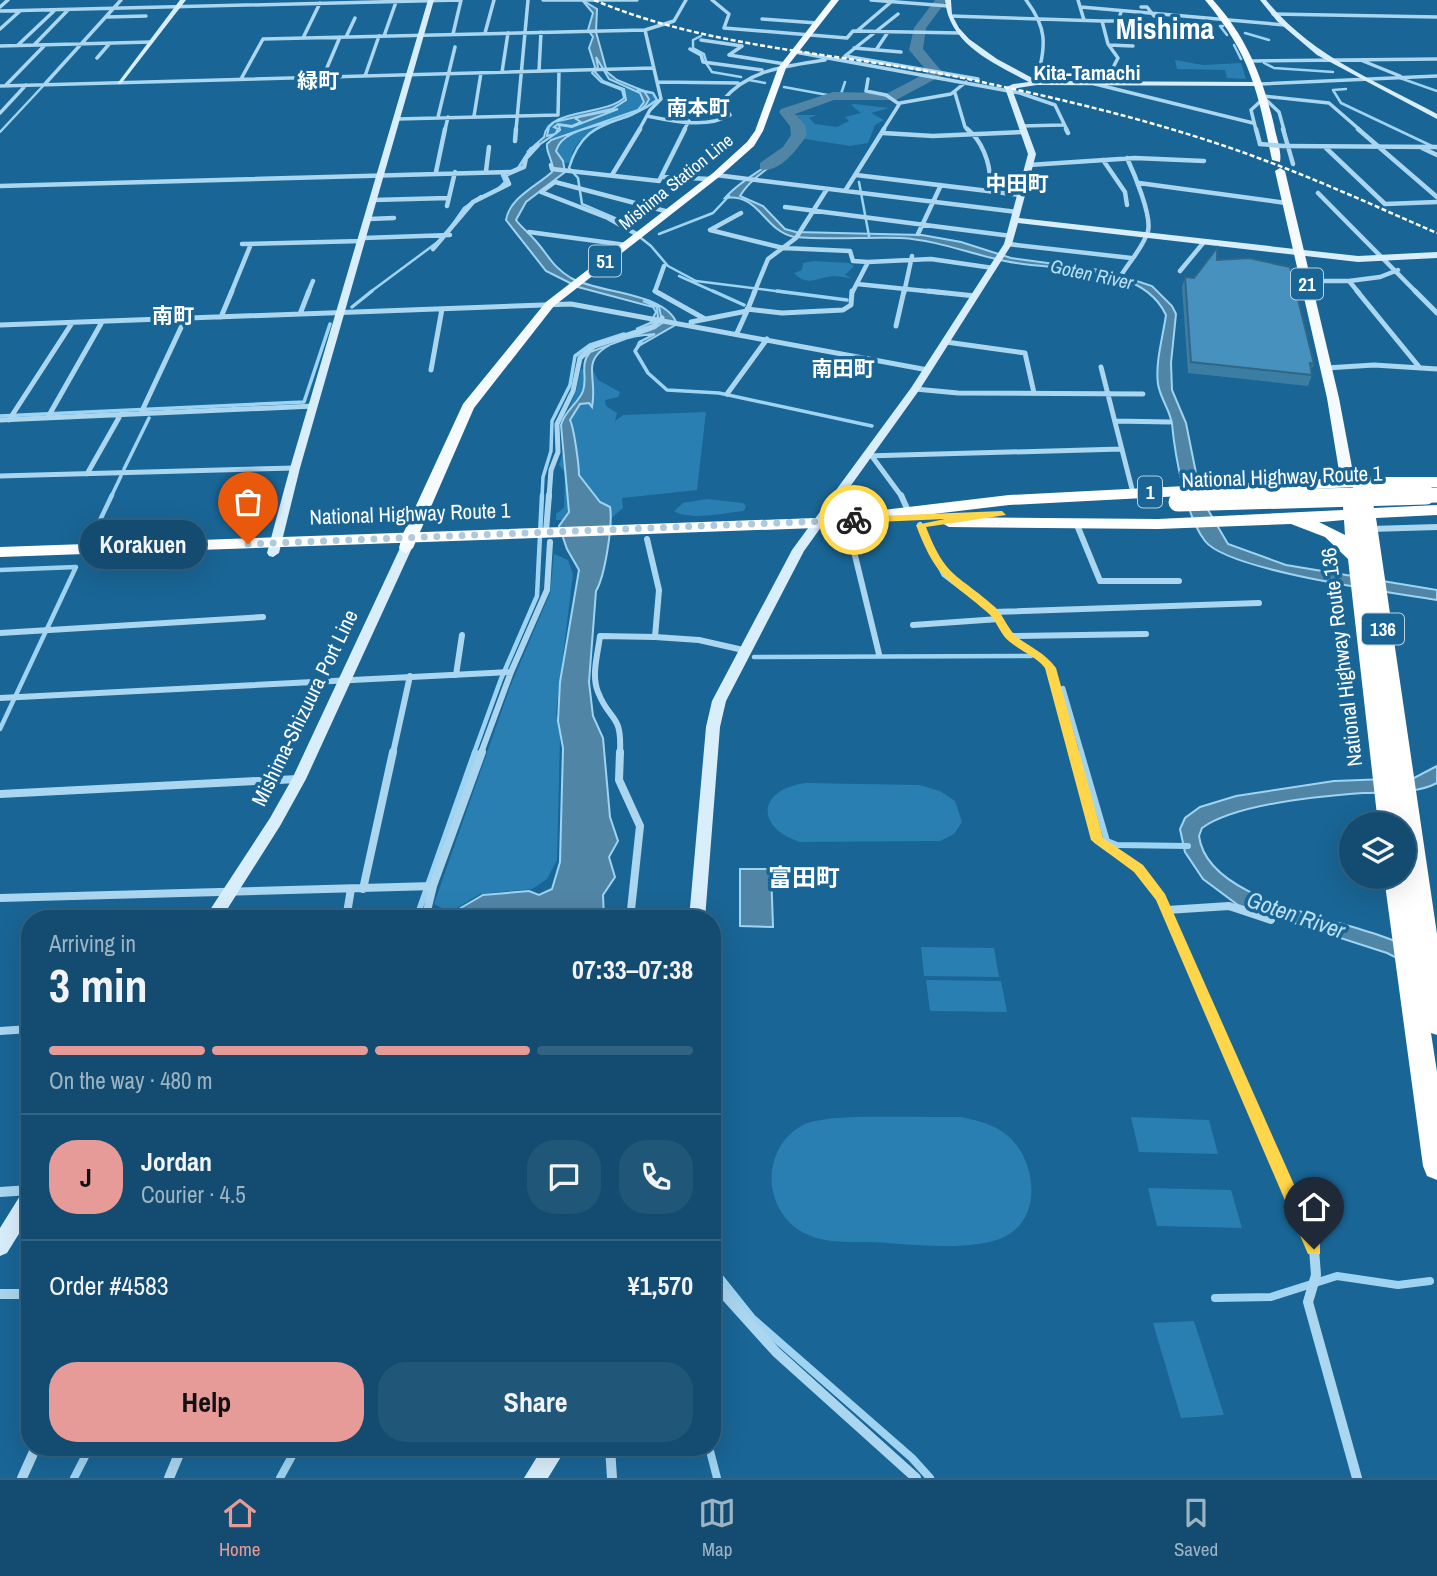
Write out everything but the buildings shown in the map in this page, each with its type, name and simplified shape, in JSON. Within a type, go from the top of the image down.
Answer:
[{"type":"highway","name":"1","points":[[613,535],[813,529],[865,519],[915,519],[1009,500],[1354,483],[1431,482]]},
{"type":"highway","name":"National Highway Route 136","points":[[1354,483],[1418,961],[1437,1166]]},
{"type":"highway","name":"National Highway Route 1","points":[[865,519],[1178,502],[1437,495]]},
{"type":"highway","name":"1","points":[[949,522],[1077,525],[1283,519],[1361,521],[1437,510]]},
{"type":"highway","name":"National Highway Route 1","points":[[0,561],[554,536],[613,535],[648,539],[813,529],[849,531],[915,519],[949,522],[1002,513]]},
{"type":"highway","name":"1","points":[[1283,519],[1311,524],[1332,533],[1347,544],[1357,558]]},
{"type":"highway","name":"National Highway Route 136","points":[[1361,521],[1357,558],[1394,784],[1390,812]]},
{"type":"highway","name":"National Highway Route 1","points":[[0,552],[275,548]]},
{"type":"highway","name":"National Highway Route 136","points":[[1399,889],[1437,1024]]},
{"type":"main road","name":"Mishima Station Line","points":[[408,542],[468,407],[550,304],[714,177],[756,136],[783,66],[835,0]]},
{"type":"main road","name":"21","points":[[1209,0],[1243,40],[1264,97],[1286,203],[1354,483]]},
{"type":"street","points":[[44,85],[121,0]]},
{"type":"street","points":[[119,82],[181,2],[188,0]]},
{"type":"street","points":[[275,548],[295,468],[431,0]]},
{"type":"street","points":[[0,7],[55,10],[181,2],[460,0],[453,34]]},
{"type":"street","points":[[485,33],[494,0]]},
{"type":"street","points":[[516,141],[528,0]]},
{"type":"street","points":[[543,0],[637,0]]},
{"type":"street","points":[[241,79],[263,39],[645,30],[674,21],[686,0]]},
{"type":"street","points":[[712,0],[729,14],[724,27],[847,38],[891,2]]},
{"type":"street","points":[[871,0],[948,3],[960,33],[983,52],[1037,83]]},
{"type":"street","points":[[1026,0],[1041,19],[1045,29],[1037,83]]},
{"type":"street","points":[[1078,0],[1084,20]]},
{"type":"street","points":[[1263,0],[1285,25],[1332,60],[1437,117]]},
{"type":"street","points":[[0,7],[7,1]]},
{"type":"street","points":[[384,36],[396,2]]},
{"type":"street","points":[[303,38],[320,3]]},
{"type":"street","points":[[1082,7],[1154,16],[1285,25]]},
{"type":"street","points":[[1141,7],[1147,7],[1154,16]]},
{"type":"street","points":[[34,45],[69,9]]},
{"type":"street","points":[[0,29],[20,10]]},
{"type":"street","points":[[17,46],[55,10]]},
{"type":"street","points":[[951,16],[1118,21],[1121,12]]},
{"type":"street","points":[[898,14],[845,56],[978,79]]},
{"type":"street","points":[[1273,14],[1437,17]]},
{"type":"street","points":[[773,15],[780,17],[778,20]]},
{"type":"street","points":[[107,17],[146,16]]},
{"type":"street","points":[[346,37],[355,18]]},
{"type":"street","points":[[762,19],[817,23]]},
{"type":"street","points":[[1102,21],[1109,45],[1118,58],[1105,83]]},
{"type":"street","points":[[552,25],[552,32]]},
{"type":"street","points":[[612,175],[621,166],[647,116],[662,99],[645,30]]},
{"type":"street","points":[[856,31],[960,33]]},
{"type":"street","points":[[539,71],[541,32]]},
{"type":"street","points":[[876,50],[888,32]]},
{"type":"street","points":[[502,72],[508,33]]},
{"type":"street","points":[[365,76],[379,36]]},
{"type":"street","points":[[323,77],[340,37]]},
{"type":"street","points":[[701,40],[742,46],[729,55],[783,66]]},
{"type":"street","points":[[0,46],[151,42]]},
{"type":"street","points":[[97,58],[110,43]]},
{"type":"street","points":[[6,85],[46,44]]},
{"type":"street","points":[[1109,45],[1133,46]]},
{"type":"street","points":[[0,55],[10,46]]},
{"type":"street","points":[[438,117],[455,47]]},
{"type":"street","points":[[854,48],[901,52]]},
{"type":"street","points":[[690,49],[701,55],[703,62],[764,71]]},
{"type":"street","points":[[795,52],[1007,90],[1055,105],[1068,134]]},
{"type":"street","points":[[1251,61],[1356,58],[1437,60]]},
{"type":"street","points":[[1356,58],[1401,77]]},
{"type":"street","points":[[647,116],[689,121],[728,117],[729,112],[722,101],[738,83],[783,66],[832,59]]},
{"type":"street","points":[[0,86],[654,68]]},
{"type":"street","points":[[397,119],[558,115],[559,71]]},
{"type":"street","points":[[474,117],[481,72]]},
{"type":"street","points":[[938,77],[944,72]]},
{"type":"street","points":[[1007,90],[1015,85],[1037,83],[1260,84],[1437,76]]},
{"type":"street","points":[[868,79],[866,91],[889,97],[899,104],[955,93],[966,82]]},
{"type":"street","points":[[657,82],[738,83]]},
{"type":"street","points":[[1095,84],[1254,123]]},
{"type":"street","points":[[0,113],[26,85]]},
{"type":"street","points":[[698,910],[713,727],[719,701],[789,565],[928,370],[1010,240],[1032,154],[1007,90]]},
{"type":"street","points":[[955,93],[965,127],[973,133],[990,165],[990,180],[1025,183]]},
{"type":"street","points":[[1264,97],[1279,112],[1293,164]]},
{"type":"street","points":[[1437,146],[1381,148],[1326,148],[1259,144],[1252,107],[1264,97],[1329,103],[1381,148],[1437,200]]},
{"type":"street","points":[[845,191],[899,104]]},
{"type":"street","points":[[436,172],[449,117]]},
{"type":"street","points":[[552,167],[659,181],[689,121]]},
{"type":"street","points":[[883,133],[933,136],[1063,125]]},
{"type":"street","points":[[0,186],[510,172],[523,167],[527,157],[538,145]]},
{"type":"street","points":[[486,171],[489,147]]},
{"type":"street","points":[[1419,147],[1437,155]]},
{"type":"street","points":[[1326,148],[1385,204],[1437,200]]},
{"type":"street","points":[[1029,165],[1127,158],[1204,162]]},
{"type":"street","points":[[1122,274],[1147,235],[1149,225],[1139,183],[1127,158]]},
{"type":"street","points":[[1103,160],[1125,192],[1127,205]]},
{"type":"street","points":[[447,206],[455,172]]},
{"type":"street","points":[[433,249],[450,234],[455,223],[472,204],[509,184],[505,177],[510,172]]},
{"type":"street","points":[[856,175],[1021,195]]},
{"type":"street","points":[[663,177],[714,177],[845,191],[1147,235],[1358,259],[1437,255]]},
{"type":"street","points":[[638,235],[608,218],[541,192],[555,182],[669,212]]},
{"type":"street","points":[[1139,183],[1286,203]]},
{"type":"street","points":[[918,234],[941,185]]},
{"type":"street","points":[[737,333],[768,259],[796,238],[827,189]]},
{"type":"street","points":[[1318,193],[1398,270],[1437,313]]},
{"type":"street","points":[[374,200],[448,198]]},
{"type":"street","points":[[785,207],[1131,258]]},
{"type":"street","points":[[741,213],[710,230],[783,248],[850,251],[853,261],[868,262],[912,256],[998,261]]},
{"type":"street","points":[[369,219],[394,218]]},
{"type":"street","points":[[529,232],[626,245]]},
{"type":"street","points":[[242,244],[450,234]]},
{"type":"street","points":[[1180,271],[1204,242]]},
{"type":"street","points":[[221,317],[251,244]]},
{"type":"street","points":[[896,326],[912,256]]},
{"type":"street","points":[[684,322],[747,310],[792,314],[843,310],[851,305],[850,296],[868,262]]},
{"type":"street","points":[[664,266],[654,290],[705,319]]},
{"type":"street","points":[[1306,281],[1349,281],[1380,277],[1398,270]]},
{"type":"street","points":[[300,314],[313,281]]},
{"type":"street","points":[[1349,281],[1420,368]]},
{"type":"street","points":[[857,284],[975,296]]},
{"type":"street","points":[[1,326],[550,304],[588,305],[928,370]]},
{"type":"street","points":[[431,370],[442,309]]},
{"type":"street","points":[[141,413],[185,319]]},
{"type":"street","points":[[427,910],[433,886],[511,672],[547,590],[554,536],[551,470],[558,452],[558,424],[573,391],[583,354],[612,339],[652,327],[662,319]]},
{"type":"street","points":[[48,417],[102,322]]},
{"type":"street","points":[[9,419],[72,323]]},
{"type":"street","points":[[727,394],[767,339]]},
{"type":"street","points":[[946,342],[1025,353],[1034,393]]},
{"type":"street","points":[[1326,368],[1374,365],[1437,369]]},
{"type":"street","points":[[1101,367],[1133,493]]},
{"type":"street","points":[[915,389],[1143,394]]},
{"type":"street","points":[[0,420],[314,406]]},
{"type":"street","points":[[87,474],[121,414]]},
{"type":"street","points":[[1115,421],[1170,422]]},
{"type":"street","points":[[868,456],[1122,449]]},
{"type":"street","points":[[868,456],[897,487],[944,574],[996,615],[1010,636],[1043,658],[1050,668],[1085,802],[1099,843],[1138,869],[1167,910],[1314,1249],[1316,1275],[1308,1302],[1357,1478]]},
{"type":"street","points":[[0,476],[295,468]]},
{"type":"street","points":[[1361,521],[1437,527]]},
{"type":"street","points":[[1077,525],[1100,581],[1179,581]]},
{"type":"street","points":[[849,531],[879,654]]},
{"type":"street","points":[[648,539],[659,590],[654,637]]},
{"type":"street","name":"Mishima-Shizuura Port Line","points":[[217,910],[299,779],[408,542]]},
{"type":"street","points":[[913,625],[996,615],[1259,603]]},
{"type":"street","points":[[0,633],[263,617]]},
{"type":"street","points":[[1010,636],[1146,634]]},
{"type":"street","points":[[456,675],[462,635]]},
{"type":"street","points":[[631,910],[640,826],[619,780],[621,727],[602,700],[595,673],[600,636],[699,640],[743,650]]},
{"type":"street","points":[[0,698],[345,678],[511,672]]},
{"type":"street","points":[[363,889],[410,676]]},
{"type":"street","points":[[0,794],[299,779]]},
{"type":"street","points":[[0,898],[433,886]]},
{"type":"street","points":[[348,910],[351,889]]},
{"type":"street","points":[[1167,910],[1229,906],[1270,920]]},
{"type":"street","points":[[0,1031],[21,1030]]},
{"type":"street","points":[[0,1192],[21,1191]]},
{"type":"street","points":[[0,1246],[21,1212]]},
{"type":"street","points":[[721,1291],[776,1352],[916,1478]]},
{"type":"street","points":[[0,1294],[21,1294]]},
{"type":"street","points":[[22,1478],[32,1456]]},
{"type":"street","points":[[169,1478],[178,1456]]},
{"type":"street","points":[[536,1478],[550,1456]]},
{"type":"street","points":[[611,1456],[612,1478]]},
{"type":"shaded area","points":[[1175,60],[1203,65],[1241,63],[1246,79],[1227,78],[1225,70],[1177,69]]},
{"type":"shaded area","points":[[638,87],[655,93],[658,101],[592,132],[581,140],[574,150],[571,163],[553,162],[546,150],[551,139],[543,137],[547,125],[565,117],[605,108],[623,99],[623,93],[619,89]]},
{"type":"shaded area","points":[[851,105],[889,108],[871,113],[884,120],[875,125],[868,143],[850,146],[799,138],[802,129],[794,117],[796,115],[817,115],[809,118],[815,124],[837,127],[849,121],[845,117],[861,113]]},
{"type":"shaded area","points":[[803,263],[849,263],[854,266],[845,275],[852,278],[833,276],[806,280],[794,273],[802,270]]},
{"type":"shaded area","points":[[581,369],[593,370],[598,380],[620,392],[618,397],[605,400],[606,406],[617,413],[615,421],[623,415],[706,412],[697,490],[622,498],[623,508],[609,520],[556,520],[556,514],[564,508],[565,473],[559,465],[563,452],[564,420],[576,391]]},
{"type":"shaded area","points":[[707,499],[743,503],[746,506],[744,511],[707,516],[688,516],[674,511],[683,503]]},
{"type":"shaded area","points":[[554,554],[568,560],[573,574],[556,713],[560,737],[557,860],[547,879],[532,889],[480,894],[453,910],[446,910],[434,904],[510,687],[550,593]]},
{"type":"shaded area","points":[[806,783],[919,785],[940,791],[955,801],[962,822],[954,834],[940,841],[800,842],[775,827],[769,818],[768,809],[771,800],[778,793]]},
{"type":"shaded area","points":[[921,947],[994,948],[999,977],[924,976]]},
{"type":"shaded area","points":[[926,980],[1001,981],[1007,1012],[930,1011]]},
{"type":"shaded area","points":[[961,1117],[1002,1131],[1013,1141],[1027,1165],[1031,1192],[1029,1206],[1016,1229],[1004,1237],[990,1242],[955,1246],[835,1241],[804,1233],[790,1223],[780,1210],[774,1195],[773,1163],[779,1148],[789,1135],[803,1125],[833,1118]]},
{"type":"shaded area","points":[[1131,1117],[1209,1120],[1218,1154],[1139,1152]]},
{"type":"shaded area","points":[[1148,1188],[1231,1190],[1242,1228],[1157,1226]]},
{"type":"shaded area","points":[[1194,1321],[1224,1415],[1181,1418],[1153,1323]]},
{"type":"water","points":[[582,0],[597,9],[596,32],[607,72],[617,80],[644,91],[649,99],[642,109],[631,115],[586,128],[562,141],[556,151],[563,161],[565,172],[526,202],[516,220],[564,274],[583,283],[646,300],[660,306],[670,313],[677,324],[637,347],[639,342],[655,334],[625,339],[662,323],[659,306],[643,301],[657,307],[658,317],[654,322],[636,329],[650,323],[656,312],[653,307],[578,287],[546,271],[506,220],[512,205],[552,172],[547,148],[551,140],[638,110],[644,102],[640,93],[609,79],[596,57],[598,67],[595,72],[603,81],[624,89],[626,100],[612,109],[554,122],[615,104],[624,98],[622,90],[601,82],[592,73],[595,67],[589,48],[593,37],[588,30],[593,13]]},
{"type":"water","points":[[618,109],[572,127],[559,125],[560,130],[555,134],[558,129],[554,127],[558,124],[572,126],[581,122],[576,119],[579,117]]},
{"type":"water","points":[[554,122],[549,127],[547,136],[555,134],[527,152],[544,137],[547,128]]},
{"type":"water","points":[[792,140],[799,141],[753,180],[740,196],[763,206],[785,229],[796,232],[922,235],[961,242],[1011,258],[1107,271],[1152,286],[1172,306],[1176,314],[1171,363],[1172,390],[1186,423],[1201,498],[1228,544],[1286,565],[1437,590],[1437,600],[1277,571],[1220,552],[1205,541],[1187,502],[1171,419],[1158,384],[1158,358],[1166,315],[1154,298],[1137,285],[1094,272],[1005,261],[914,239],[794,237],[775,227],[746,201],[725,198],[771,163]]},
{"type":"water","points":[[614,343],[594,360],[592,407],[589,403],[580,404],[570,420],[579,475],[600,502],[610,507],[611,515],[605,562],[596,591],[589,682],[593,716],[603,738],[610,817],[618,841],[609,857],[615,877],[603,895],[604,910],[457,910],[483,895],[529,891],[539,895],[552,889],[560,862],[563,748],[558,721],[560,682],[579,570],[567,549],[559,526],[569,512],[561,425],[583,391],[584,366],[590,352]]},
{"type":"water","name":"Goten River","points":[[1437,766],[1437,783],[1429,787],[1401,792],[1325,796],[1256,807],[1217,820],[1202,828],[1199,836],[1209,860],[1229,879],[1257,895],[1289,908],[1388,938],[1412,949],[1437,978],[1387,953],[1238,905],[1203,879],[1185,852],[1180,829],[1185,818],[1200,807],[1236,796],[1334,781],[1414,778]]},
{"type":"water","points":[[740,869],[771,869],[773,927],[740,926]]},
{"type":"waterway","points":[[766,166],[789,150],[799,135],[797,125],[786,112],[833,96],[891,97],[936,73],[916,50],[920,28],[941,0]]},
{"type":"waterway","points":[[1223,26],[1220,26],[1227,35]]},
{"type":"waterway","points":[[1245,33],[1269,40]]},
{"type":"waterway","points":[[701,36],[693,40],[693,48],[704,54],[706,61]]},
{"type":"waterway","points":[[1234,45],[1241,59]]},
{"type":"waterway","points":[[706,63],[712,72],[741,77]]},
{"type":"waterway","points":[[1264,63],[1274,68],[1333,72]]},
{"type":"waterway","points":[[1400,78],[1437,91]]},
{"type":"waterway","points":[[749,80],[765,83]]},
{"type":"waterway","points":[[840,97],[845,82]]},
{"type":"waterway","points":[[0,132],[43,86]]},
{"type":"waterway","points":[[784,87],[833,96]]},
{"type":"waterway","points":[[1346,89],[1333,90],[1341,103],[1436,148]]},
{"type":"waterway","points":[[638,90],[653,93],[657,100],[643,109],[594,130],[576,151],[569,168],[578,178],[582,204],[617,219],[651,246],[668,266],[696,281],[791,293]]},
{"type":"waterway","points":[[499,188],[505,182],[502,175],[518,168],[531,148]]},
{"type":"waterway","points":[[859,182],[869,236]]},
{"type":"waterway","points":[[448,231],[464,208],[481,196]]},
{"type":"waterway","points":[[659,234],[713,213],[729,196]]},
{"type":"waterway","points":[[369,293],[439,241]]},
{"type":"waterway","points":[[679,276],[717,293]]},
{"type":"waterway","points":[[352,307],[372,291]]},
{"type":"waterway","points":[[713,291],[744,305]]},
{"type":"waterway","points":[[777,291],[847,300]]},
{"type":"waterway","points":[[0,416],[304,402],[330,324]]},
{"type":"waterway","points":[[542,497],[543,477],[551,451],[552,421],[570,385],[575,356],[590,345],[624,334]]},
{"type":"waterway","points":[[641,342],[635,351],[648,373],[667,390],[719,393],[872,426]]},
{"type":"waterway","points":[[124,469],[149,418]]},
{"type":"waterway","points":[[111,497],[121,476]]},
{"type":"waterway","points":[[92,537],[112,495]]},
{"type":"waterway","points":[[474,753],[501,679],[537,596],[542,495]]},
{"type":"waterway","points":[[0,570],[76,567],[0,729]]},
{"type":"waterway","points":[[754,657],[1031,656]]},
{"type":"waterway","points":[[1063,688],[1082,753]]},
{"type":"waterway","points":[[419,910],[475,752]]},
{"type":"waterway","points":[[1081,752],[1107,841],[1117,845],[1188,846]]},
{"type":"waterway","points":[[1215,1298],[1271,1297],[1337,1276],[1398,1285],[1430,1281]]},
{"type":"waterway","points":[[721,1279],[752,1318],[912,1458],[930,1478]]},
{"type":"waterway","points":[[74,1478],[85,1456]]},
{"type":"waterway","points":[[280,1478],[292,1456]]},
{"type":"waterway","points":[[711,1456],[717,1478]]},
{"type":"railway","points":[[594,0],[689,31],[788,50],[937,73],[1125,116],[1261,159],[1437,233]]},
{"type":"way so far","points":[[248,544],[854,520]]},
{"type":"place","name":"Korakuen","points":[[248,544]]},
{"type":"district","name":"Mishima","points":[[1165,29]]},
{"type":"district","name":"Kita-Tamachi","points":[[1087,73]]},
{"type":"district","name":"緑町","points":[[318,81]]},
{"type":"district","name":"南本町","points":[[698,108]]},
{"type":"district","name":"中田町","points":[[1017,184]]},
{"type":"district","name":"南町","points":[[173,316]]},
{"type":"district","name":"南田町","points":[[843,369]]},
{"type":"district","name":"富田町","points":[[804,878]]},
{"type":"route","points":[[854,520],[1002,513],[920,525],[934,559],[944,574],[993,611],[1012,639],[1043,658],[1050,668],[1077,775],[1097,840],[1106,849],[1138,869],[1161,897],[1314,1249]]}]
